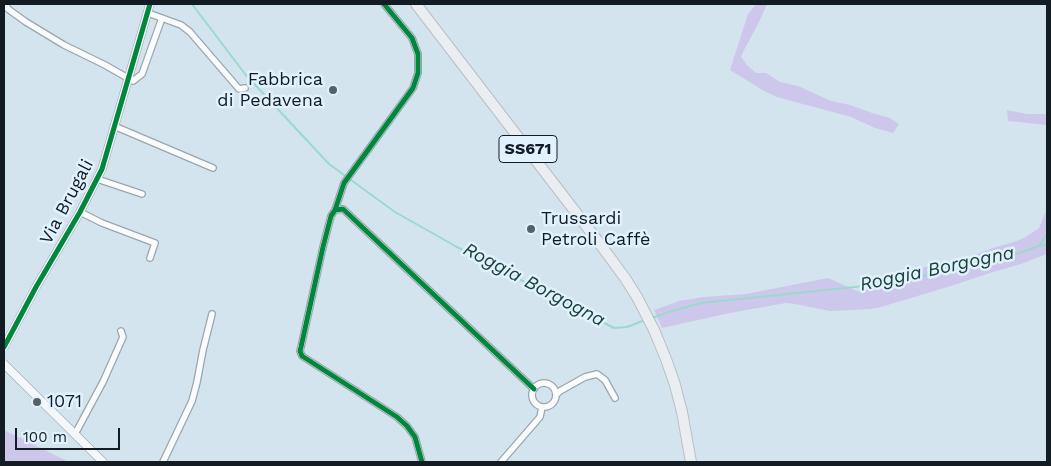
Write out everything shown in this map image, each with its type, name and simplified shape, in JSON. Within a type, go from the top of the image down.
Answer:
[{"type":"highway","name":"SS671","points":[[416,4],[597,240],[637,297],[654,330],[675,385],[691,462]]},
{"type":"street","points":[[6,4],[8,9],[26,22],[64,45],[133,81],[142,74],[162,18]]},
{"type":"street","name":"Via Brugali","points":[[4,348],[102,169],[150,4]]},
{"type":"street","points":[[384,4],[412,38],[418,54],[418,73],[413,88],[344,183],[335,210],[331,216],[300,351],[302,356],[407,426],[415,437],[422,462]]},
{"type":"street","points":[[148,13],[181,25],[190,32],[239,89],[245,88]]},
{"type":"street","points":[[114,126],[213,168]]},
{"type":"street","points":[[97,179],[142,194]]},
{"type":"street","points":[[335,210],[343,209],[534,389]]},
{"type":"street","points":[[80,212],[155,242],[150,258]]},
{"type":"street","points":[[163,462],[192,401],[212,314]]},
{"type":"street","points":[[75,434],[103,382],[123,337],[121,331]]},
{"type":"street","points":[[4,364],[104,462]]},
{"type":"street","points":[[556,396],[553,388],[548,384],[536,386],[532,392],[533,400],[537,405],[546,407],[551,404],[560,391],[585,377],[597,374],[605,380],[615,398]]},
{"type":"street","points":[[501,462],[540,416],[542,407]]},
{"type":"shaded area","points":[[756,4],[767,4],[741,57],[747,65],[756,73],[766,73],[780,82],[798,86],[831,101],[890,118],[899,124],[893,133],[875,128],[851,117],[777,97],[730,70],[748,14]]},
{"type":"shaded area","points":[[1007,110],[1027,114],[1047,114],[1047,125],[1008,121]]},
{"type":"shaded area","points":[[1046,211],[1047,254],[1021,264],[881,307],[830,311],[786,303],[662,328],[654,310],[679,301],[746,294],[828,278],[857,291],[870,289],[913,269],[955,262],[1026,237],[1039,228]]},
{"type":"shaded area","points":[[4,430],[69,462],[4,462]]},
{"type":"waterway","name":"Roggia Borgogna","points":[[192,4],[245,74],[329,164],[395,212],[457,247],[614,328],[627,327],[645,320]]},
{"type":"waterway","name":"Roggia Borgogna","points":[[652,318],[701,303],[893,283],[1010,256],[1039,246],[1047,234]]},
{"type":"waterway","name":"Roggia Borgogna","points":[[1040,246],[1047,244]]},
{"type":"cycle path","points":[[4,347],[102,169],[150,4]]},
{"type":"cycle path","points":[[335,210],[344,183],[413,88],[418,73],[418,54],[412,38],[384,4]]},
{"type":"cycle path","points":[[422,462],[415,437],[407,426],[397,417],[302,356],[300,351],[323,247],[331,216],[335,210],[343,209],[534,389]]},
{"type":"place","name":"Fabbrica di Pedavena","points":[[333,90]]},
{"type":"place","name":"Trussardi Petroli Caffè","points":[[531,229]]},
{"type":"place","name":"1071","points":[[37,402]]}]
